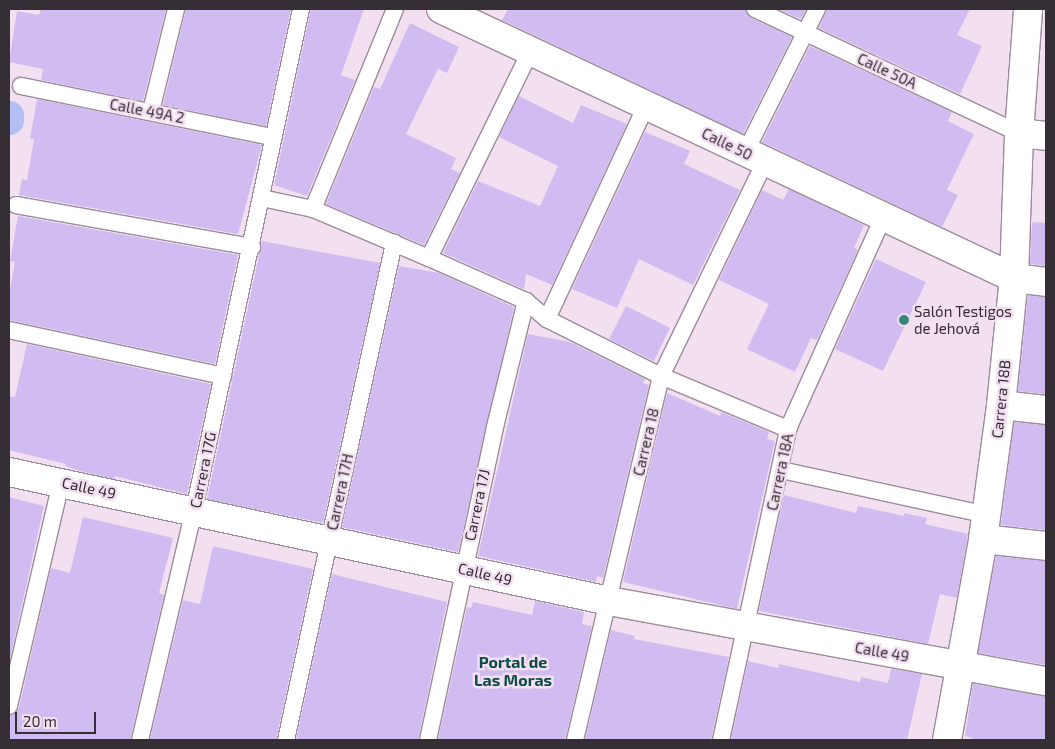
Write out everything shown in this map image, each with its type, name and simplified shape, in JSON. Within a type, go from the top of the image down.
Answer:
[{"type":"street","name":"Calle 50","points":[[441,9],[647,104],[883,218],[1014,278],[1046,282]]},
{"type":"street","name":"Carrera 18B","points":[[947,740],[962,667],[985,527],[1001,405],[1014,278],[1018,133],[1028,9]]},
{"type":"street","points":[[1018,133],[1046,136]]},
{"type":"street","points":[[1001,405],[1046,410]]},
{"type":"street","name":"Calle 49","points":[[9,472],[330,539],[609,601],[962,667],[1046,680]]},
{"type":"street","points":[[985,527],[1046,546]]},
{"type":"lane","points":[[151,111],[176,9]]},
{"type":"lane","name":"Carrera 17G","points":[[140,740],[194,510],[252,247],[272,137],[301,9]]},
{"type":"lane","points":[[313,209],[395,9]]},
{"type":"lane","name":"Calle 50A","points":[[755,9],[1018,133]]},
{"type":"lane","points":[[755,157],[806,33],[818,9]]},
{"type":"lane","points":[[429,258],[531,50]]},
{"type":"lane","name":"Calle 49A 2","points":[[21,86],[272,137]]},
{"type":"lane","points":[[547,319],[647,104]]},
{"type":"lane","name":"Carrera 18","points":[[575,740],[661,376],[755,157]]},
{"type":"lane","points":[[262,198],[313,209],[429,258],[526,301],[547,319],[661,376],[788,428]]},
{"type":"lane","points":[[16,205],[252,247]]},
{"type":"lane","name":"Carrera 18A","points":[[721,740],[781,470],[788,428],[883,218]]},
{"type":"lane","name":"Carrera 17H","points":[[286,740],[394,243]]},
{"type":"lane","name":"Carrera 17J","points":[[428,740],[463,569],[526,301]]},
{"type":"lane","points":[[9,330],[223,376]]},
{"type":"lane","points":[[781,470],[985,527]]},
{"type":"lane","points":[[9,706],[61,482]]},
{"type":"building","points":[[41,9],[166,9],[143,101],[41,80],[43,69],[9,62],[17,11],[39,15]]},
{"type":"building","points":[[186,9],[291,9],[266,126],[163,105]]},
{"type":"building","points":[[311,9],[364,9],[341,75],[355,80],[307,196],[274,185]]},
{"type":"building","points":[[508,9],[745,9],[751,18],[792,37],[743,134],[502,20]]},
{"type":"building","points":[[778,9],[806,9],[801,19]]},
{"type":"building","points":[[827,9],[970,9],[957,35],[982,46],[960,94],[819,28]]},
{"type":"building","points":[[410,23],[459,47],[447,73],[438,69],[406,134],[456,158],[451,169],[460,173],[424,245],[326,204],[374,87],[380,89]]},
{"type":"building","points":[[810,46],[952,112],[948,121],[974,134],[947,190],[958,195],[942,227],[762,142]]},
{"type":"building","points":[[519,96],[573,123],[581,105],[627,124],[552,285],[526,274],[524,289],[443,253],[478,181],[540,206],[558,166],[499,137]]},
{"type":"building","points":[[37,99],[262,145],[238,234],[19,195],[22,179],[27,180],[34,139],[30,139]]},
{"type":"building","points":[[645,132],[690,151],[684,164],[740,190],[693,285],[639,259],[617,308],[572,289]]},
{"type":"building","points":[[789,189],[864,225],[854,248],[858,250],[817,340],[811,338],[795,372],[747,349],[769,304],[719,280],[762,190],[783,200]]},
{"type":"building","points":[[18,216],[238,255],[215,364],[9,320],[9,295],[15,262],[10,261]]},
{"type":"building","points":[[1032,222],[1046,223],[1046,266],[1030,264]]},
{"type":"building","points":[[262,241],[380,263],[323,523],[207,499]]},
{"type":"building","points":[[876,259],[926,282],[883,371],[835,349]]},
{"type":"building","points":[[399,266],[439,273],[514,307],[458,552],[342,527]]},
{"type":"building","points":[[1028,295],[1046,297],[1046,394],[1018,391]]},
{"type":"building","points":[[626,306],[670,328],[654,361],[609,339]]},
{"type":"building","points":[[528,334],[570,342],[645,379],[643,383],[649,385],[603,578],[597,576],[596,582],[478,556]]},
{"type":"building","points":[[27,344],[211,384],[187,494],[115,476],[114,479],[80,471],[65,466],[66,464],[9,450],[9,396],[15,397]]},
{"type":"building","points":[[667,393],[720,416],[721,412],[769,432],[767,439],[775,441],[737,609],[623,582]]},
{"type":"building","points":[[1014,422],[1046,425],[1046,530],[1001,525]]},
{"type":"building","points":[[784,495],[856,513],[858,506],[904,516],[904,513],[927,518],[925,524],[968,534],[957,598],[940,594],[928,644],[759,611]]},
{"type":"building","points":[[9,497],[44,506],[9,663]]},
{"type":"building","points":[[83,517],[173,538],[159,593],[164,595],[130,740],[9,740],[9,716],[19,708],[51,568],[70,573]]},
{"type":"building","points":[[213,546],[313,569],[276,740],[150,740],[183,600],[200,604]]},
{"type":"building","points":[[996,556],[1046,561],[1046,665],[978,653]]},
{"type":"building","points":[[332,574],[447,602],[418,740],[296,740]]},
{"type":"building","points":[[535,601],[584,612],[582,624],[592,626],[565,740],[438,740],[467,607],[471,608],[473,602],[532,615]]},
{"type":"building","points":[[611,630],[635,636],[634,639],[729,657],[711,740],[585,740]]},
{"type":"building","points":[[748,661],[778,668],[779,664],[860,682],[861,677],[888,683],[891,669],[922,674],[907,740],[731,740]]},
{"type":"building","points":[[973,684],[1046,696],[1046,740],[978,740],[965,736]]},
{"type":"waterway","points":[[9,115],[9,120]]},
{"type":"place","name":"Salón Testigos de Jehová","points":[[904,320]]},
{"type":"district","name":"Portal de Las Moras","points":[[513,671]]}]
